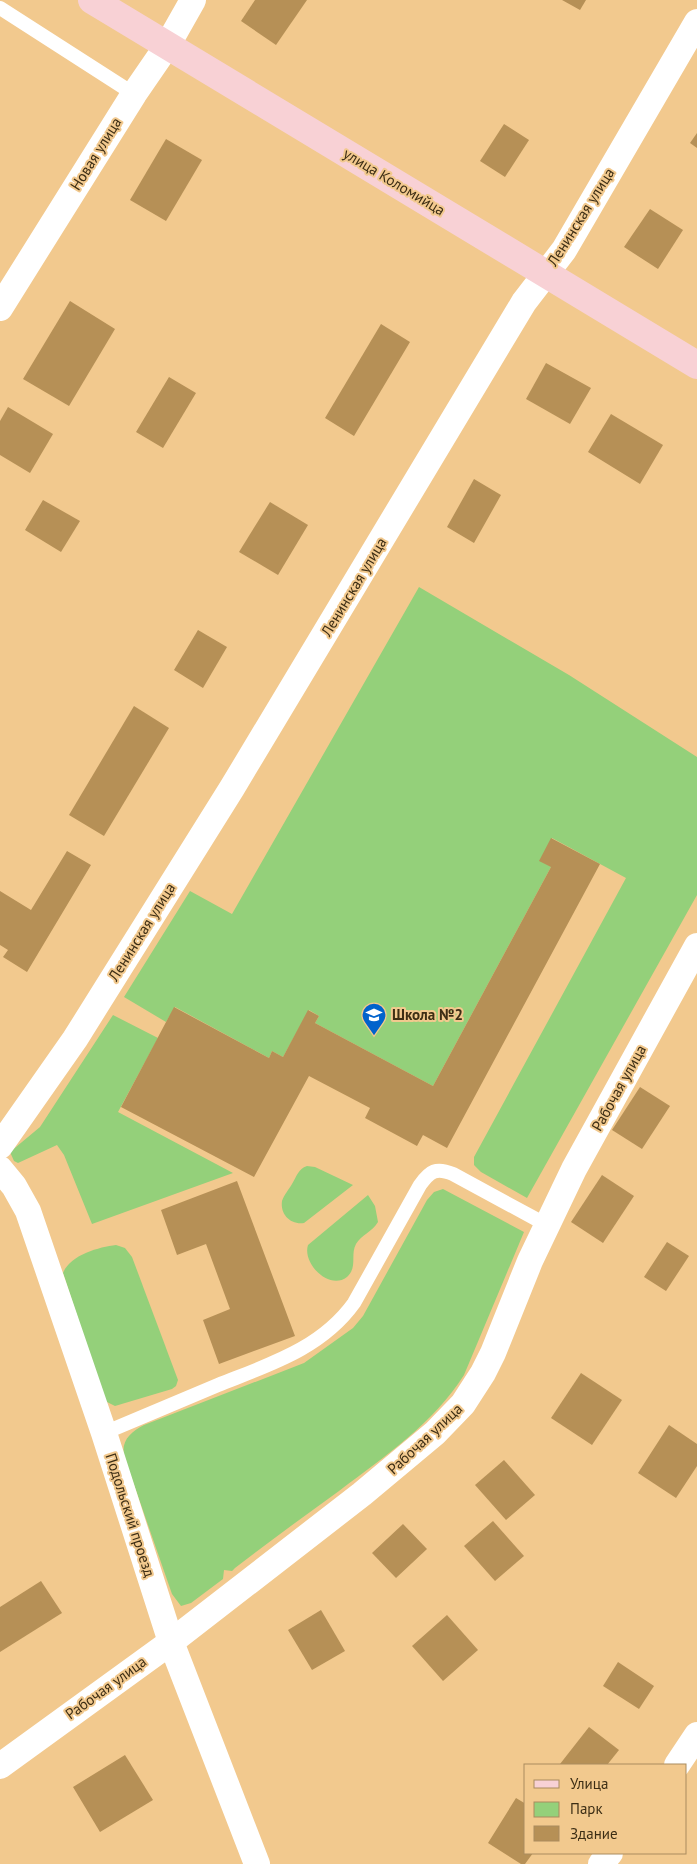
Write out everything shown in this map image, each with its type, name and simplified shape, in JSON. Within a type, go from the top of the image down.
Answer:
[{"type":"main road","name":"улица Коломийца","points":[[92,0],[697,365]]},
{"type":"street","name":"Новая улица","points":[[0,308],[134,94],[167,46],[193,0]]},
{"type":"street","name":"Ленинская улица","points":[[0,1146],[75,1039],[212,822],[524,302],[564,250],[697,22]]},
{"type":"street","name":"Рабочая улица","points":[[0,1766],[171,1642],[392,1470],[435,1433],[462,1404],[483,1373],[493,1353],[530,1261],[574,1169],[697,946]]},
{"type":"street","name":"Подольский проезд","points":[[0,1170],[14,1186],[28,1212],[104,1433],[171,1642],[257,1864]]},
{"type":"street","points":[[678,1764],[697,1735]]},
{"type":"street","points":[[601,1864],[609,1854]]},
{"type":"lane","points":[[0,8],[134,94]]},
{"type":"lane","points":[[104,1433],[289,1356],[322,1336],[346,1315],[354,1304],[420,1186],[430,1173],[437,1170],[454,1174],[547,1225]]},
{"type":"green space","points":[[419,587],[569,675],[697,757],[697,895],[527,1198],[481,1172],[474,1165],[474,1157],[626,878],[552,838],[551,867],[433,1086],[315,1023],[319,1016],[309,1010],[283,1057],[272,1051],[269,1058],[175,1007],[166,1022],[124,997],[190,891],[232,914]]},
{"type":"green space","points":[[113,1015],[158,1038],[118,1112],[233,1173],[92,1224],[64,1155],[57,1145],[18,1163],[14,1161],[10,1152],[40,1127]]},
{"type":"green space","points":[[307,1166],[315,1167],[353,1185],[304,1223],[299,1223],[287,1218],[283,1211],[282,1201],[298,1173]]},
{"type":"green space","points":[[443,1189],[524,1232],[464,1375],[438,1409],[390,1452],[232,1571],[224,1570],[223,1579],[191,1603],[181,1606],[172,1594],[124,1456],[124,1445],[128,1437],[144,1425],[304,1363],[353,1328],[363,1316],[427,1200],[434,1192]]},
{"type":"green space","points":[[368,1195],[375,1206],[378,1222],[356,1244],[352,1269],[347,1277],[340,1280],[325,1278],[318,1273],[309,1260],[308,1245]]},
{"type":"green space","points":[[116,1245],[125,1248],[132,1257],[178,1380],[176,1386],[172,1389],[115,1406],[105,1401],[63,1273],[72,1261],[78,1257],[94,1250]]},
{"type":"building","points":[[255,0],[307,0],[276,45],[241,21]]},
{"type":"building","points":[[562,0],[586,0],[580,10]]},
{"type":"building","points":[[504,124],[529,140],[505,177],[480,161]]},
{"type":"building","points":[[697,133],[697,148],[690,143]]},
{"type":"building","points":[[166,139],[202,160],[166,221],[130,200]]},
{"type":"building","points":[[650,209],[683,230],[658,269],[624,247]]},
{"type":"building","points":[[70,301],[115,329],[69,406],[23,379]]},
{"type":"building","points":[[381,324],[410,342],[354,436],[325,418]]},
{"type":"building","points":[[546,363],[591,388],[570,424],[526,399]]},
{"type":"building","points":[[169,377],[196,393],[163,448],[136,432]]},
{"type":"building","points":[[8,407],[53,434],[30,473],[0,455],[0,421]]},
{"type":"building","points":[[611,414],[663,445],[640,484],[588,452]]},
{"type":"building","points":[[474,479],[501,495],[474,543],[447,527]]},
{"type":"building","points":[[43,500],[80,521],[61,552],[25,530]]},
{"type":"building","points":[[270,502],[308,525],[278,575],[239,552]]},
{"type":"building","points":[[198,630],[227,647],[203,688],[174,670]]},
{"type":"building","points":[[134,706],[169,728],[104,836],[69,815]]},
{"type":"building","points":[[551,838],[600,864],[447,1148],[423,1135],[417,1146],[365,1118],[370,1108],[309,1076],[254,1177],[121,1107],[174,1007],[269,1058],[272,1051],[283,1057],[308,1010],[319,1016],[315,1023],[433,1086],[551,867],[539,861]]},
{"type":"building","points":[[67,851],[91,865],[27,972],[3,957],[8,950],[0,945],[0,891],[31,910]]},
{"type":"building","points":[[640,1087],[670,1106],[642,1149],[612,1130]]},
{"type":"building","points":[[602,1175],[634,1196],[603,1243],[571,1222]]},
{"type":"building","points":[[237,1181],[295,1336],[219,1364],[203,1320],[230,1309],[206,1244],[177,1255],[161,1210]]},
{"type":"building","points":[[667,1242],[689,1256],[666,1291],[644,1277]]},
{"type":"building","points":[[581,1373],[622,1400],[592,1445],[551,1418]]},
{"type":"building","points":[[669,1425],[697,1444],[697,1466],[676,1498],[638,1473]]},
{"type":"building","points":[[504,1460],[535,1495],[506,1520],[475,1485]]},
{"type":"building","points":[[493,1521],[524,1556],[495,1581],[464,1546]]},
{"type":"building","points":[[403,1524],[427,1549],[396,1578],[372,1553]]},
{"type":"building","points":[[41,1581],[62,1613],[0,1652],[0,1607]]},
{"type":"building","points":[[321,1610],[345,1651],[312,1670],[288,1630]]},
{"type":"building","points":[[447,1615],[478,1650],[443,1681],[412,1646]]},
{"type":"building","points":[[618,1662],[654,1686],[639,1709],[603,1686]]},
{"type":"building","points":[[589,1727],[619,1750],[608,1764],[560,1764]]},
{"type":"building","points":[[125,1755],[153,1800],[100,1832],[73,1787]]},
{"type":"building","points":[[516,1798],[524,1803],[524,1854],[532,1854],[525,1864],[521,1864],[488,1843]]},
{"type":"place","name":"Школа №2","points":[[374,1036]]}]
